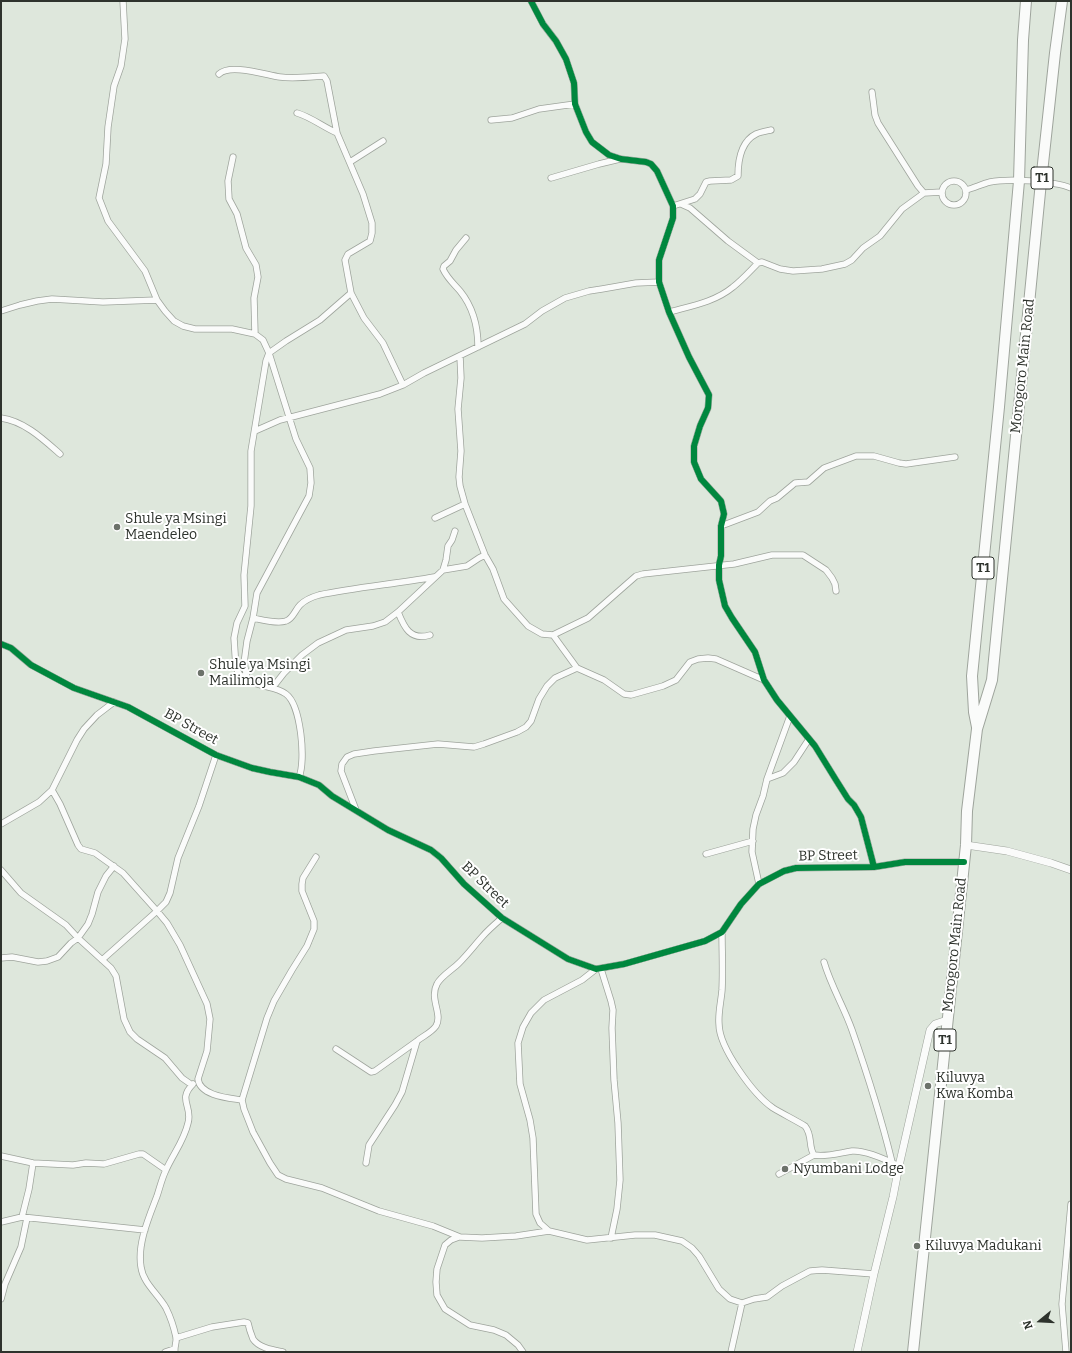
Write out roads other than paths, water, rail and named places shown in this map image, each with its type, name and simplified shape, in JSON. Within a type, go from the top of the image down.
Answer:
[{"type":"highway","name":"Morogoro Main Road","points":[[977,729],[974,712],[972,676],[999,407],[1019,181],[1023,40],[1026,1]]},
{"type":"highway","name":"Morogoro Main Road","points":[[913,1352],[966,845],[967,812],[977,729],[992,680],[1041,182],[1062,1]]},
{"type":"street","points":[[123,1],[125,39],[121,66],[113,93],[108,127],[106,164],[99,198],[108,221],[145,271],[156,300],[174,321],[183,326],[195,329],[232,329],[255,334],[263,340],[270,353],[296,439],[310,468],[311,483],[309,496],[257,593],[244,663],[246,678]]},
{"type":"street","points":[[531,1],[543,24],[556,41],[566,59],[574,83],[575,104],[586,132],[592,142],[609,155],[621,159],[651,164],[657,171],[673,206],[674,218],[659,260],[659,282],[669,312],[709,395],[708,408],[700,426],[694,446],[694,462],[701,479],[720,501],[724,514],[721,526],[719,580],[725,606],[755,652],[764,680],[777,700],[809,739],[861,817],[874,867]]},
{"type":"street","points":[[219,74],[222,71],[227,70],[247,70],[263,72],[281,77],[324,76],[327,81],[337,133],[364,194],[372,223],[370,241],[348,254],[345,260],[351,293],[364,318],[383,343],[403,386]]},
{"type":"street","points":[[872,92],[875,115],[878,123],[924,193]]},
{"type":"street","points":[[491,120],[512,118],[539,109],[575,104]]},
{"type":"street","points":[[297,112],[337,133]]},
{"type":"street","points":[[673,206],[695,199],[700,194],[706,182],[731,180],[738,176],[738,162],[742,147],[754,135],[771,130]]},
{"type":"street","points":[[350,162],[383,141]]},
{"type":"street","points":[[233,157],[228,181],[229,199],[237,214],[246,248],[256,265],[258,277],[254,298],[255,334]]},
{"type":"street","points":[[551,178],[621,159]]},
{"type":"street","points":[[957,181],[963,184],[966,190],[964,200],[955,205],[946,201],[942,195],[945,186],[950,182],[957,181]]},
{"type":"street","points":[[966,190],[990,182],[1019,181],[1064,185],[1071,188]]},
{"type":"street","points":[[681,204],[690,208],[728,241],[758,263],[762,262],[780,269],[793,271],[822,269],[845,264],[852,260],[863,248],[880,236],[902,208],[924,193],[942,192]]},
{"type":"street","points":[[466,238],[456,250],[450,262],[444,266],[443,269],[461,293],[471,310],[476,322],[478,347]]},
{"type":"street","points":[[669,312],[717,298],[733,287],[758,263]]},
{"type":"street","points":[[255,430],[280,420],[380,394],[403,386],[424,373],[525,324],[542,311],[565,298],[589,291],[636,283],[659,282]]},
{"type":"street","points":[[299,777],[301,772],[302,744],[297,715],[292,701],[287,695],[273,687],[258,684],[240,675],[236,668],[234,638],[237,623],[245,606],[244,574],[251,506],[251,451],[266,361],[270,353],[286,341],[320,320],[351,293]]},
{"type":"street","points":[[1,311],[37,301],[52,299],[103,302],[156,300]]},
{"type":"street","points":[[460,356],[461,378],[458,409],[461,451],[459,477],[460,486],[485,556],[493,569],[504,599],[528,626],[542,634],[553,635],[588,618],[636,576],[734,564],[772,555],[803,555],[826,570],[835,584],[836,591]]},
{"type":"street","points":[[1,418],[9,419],[31,430],[60,454]]},
{"type":"street","points":[[721,526],[758,512],[770,501],[777,498],[795,483],[808,482],[824,468],[856,456],[874,456],[906,464],[955,457]]},
{"type":"street","points":[[435,518],[466,504]]},
{"type":"street","points":[[443,570],[448,546],[455,531]]},
{"type":"street","points":[[273,687],[284,673],[302,655],[318,643],[346,630],[373,626],[385,622],[398,612],[434,576],[443,570],[462,568],[485,556]]},
{"type":"street","points":[[253,618],[281,622],[288,621],[300,605],[308,599],[317,596],[370,586],[409,582],[434,576]]},
{"type":"street","points":[[398,612],[403,624],[412,635],[423,638],[430,636]]},
{"type":"street","points":[[553,635],[577,668],[604,680],[624,694],[631,695],[663,686],[676,680],[690,662],[698,659],[716,659],[764,680]]},
{"type":"street","name":"BP Street","points":[[1,644],[11,648],[32,664],[74,688],[128,707],[143,714],[216,755],[252,768],[299,777],[319,786],[332,796],[388,830],[431,850],[441,858],[464,884],[502,918],[568,959],[598,969],[624,964],[705,941],[722,932],[741,904],[759,884],[784,871],[796,868],[874,867],[905,862],[964,862]]},
{"type":"street","points":[[356,810],[341,772],[342,764],[347,757],[354,754],[374,751],[438,744],[474,747],[517,732],[526,727],[531,721],[546,686],[555,678],[577,668]]},
{"type":"street","points":[[1,824],[39,802],[52,790],[84,729],[97,715],[114,702]]},
{"type":"street","points":[[759,884],[752,852],[753,829],[767,779],[790,716]]},
{"type":"street","points":[[767,779],[783,773],[794,762],[809,739]]},
{"type":"street","points":[[102,960],[166,902],[170,893],[178,858],[199,806],[216,755]]},
{"type":"street","points":[[52,790],[60,804],[78,846],[81,849],[95,853],[114,866],[167,923],[180,945],[207,1004],[210,1019],[208,1051],[198,1079],[186,1091]]},
{"type":"street","points":[[706,854],[752,841]]},
{"type":"street","points":[[966,845],[1007,851],[1071,870]]},
{"type":"street","points":[[316,856],[303,878],[302,884],[302,891],[314,921],[314,929],[307,946],[274,1001],[267,1018],[242,1100],[244,1109],[254,1132],[278,1175],[286,1179],[322,1188],[379,1211],[432,1226],[460,1237],[482,1238],[516,1236],[549,1231],[586,1240],[635,1235],[655,1235],[682,1241],[692,1248],[699,1256],[719,1289],[730,1299],[742,1303],[767,1297],[782,1286],[810,1271],[822,1270],[874,1274]]},
{"type":"street","points":[[1,958],[12,956],[38,962],[47,961],[58,956],[78,938],[88,924],[98,892],[106,876],[114,866]]},
{"type":"street","points":[[1,870],[21,893],[66,925],[111,968],[116,976],[124,1019],[130,1032],[137,1039],[165,1058],[182,1078],[192,1085]]},
{"type":"street","points":[[336,1049],[352,1058],[371,1072],[375,1071],[422,1036],[430,1033],[436,1026],[438,1020],[434,989],[438,982],[460,962],[483,936],[502,918]]},
{"type":"street","points":[[722,932],[722,990],[719,1024],[726,1048],[742,1074],[761,1098],[773,1108],[805,1126],[809,1130],[811,1151],[814,1156]]},
{"type":"street","points":[[824,962],[830,980],[851,1028],[882,1121],[892,1162]]},
{"type":"street","points":[[549,1231],[540,1223],[536,1214],[533,1138],[530,1120],[520,1084],[518,1043],[523,1027],[531,1013],[544,1000],[582,980],[598,969],[611,1001],[614,1080],[618,1123],[620,1180],[617,1209],[611,1238]]},
{"type":"street","points":[[857,1352],[930,1030],[936,1024],[947,1020]]},
{"type":"street","points":[[366,1163],[369,1145],[402,1092],[417,1041]]},
{"type":"street","points":[[165,1352],[174,1351],[176,1338],[166,1310],[160,1299],[143,1277],[140,1257],[145,1230],[166,1170],[183,1139],[189,1122],[185,1096],[186,1091],[182,1078]]},
{"type":"street","points":[[198,1079],[198,1084],[201,1088],[207,1091],[226,1098],[242,1100]]},
{"type":"street","points":[[780,1174],[814,1156],[854,1151],[865,1152],[899,1166]]},
{"type":"street","points":[[1,1156],[33,1163],[73,1165],[86,1163],[104,1164],[143,1154],[166,1170]]},
{"type":"street","points":[[1,1299],[5,1284],[21,1247],[33,1163]]},
{"type":"street","points":[[1066,1352],[1062,1304],[1064,1268],[1071,1204]]},
{"type":"street","points":[[1,1222],[24,1218],[145,1230]]},
{"type":"street","points":[[460,1237],[451,1240],[445,1245],[437,1269],[437,1295],[445,1310],[470,1325],[494,1330],[506,1335],[518,1345],[523,1352]]},
{"type":"street","points":[[1064,1268],[1071,1268]]},
{"type":"street","points":[[731,1352],[742,1303]]},
{"type":"street","points":[[176,1338],[212,1327],[244,1322],[248,1323],[253,1339],[257,1344],[271,1350],[283,1352]]},
{"type":"street","points":[[1063,1328],[1071,1328]]},
{"type":"place","name":"Shule ya Msingi Maendeleo","points":[[117,527]]},
{"type":"place","name":"Shule ya Msingi Mailimoja","points":[[201,673]]},
{"type":"place","name":"Kiluvya Kwa Komba","points":[[928,1086]]},
{"type":"place","name":"Nyumbani Lodge","points":[[785,1169]]},
{"type":"place","name":"Kiluvya Madukani","points":[[917,1246]]}]
